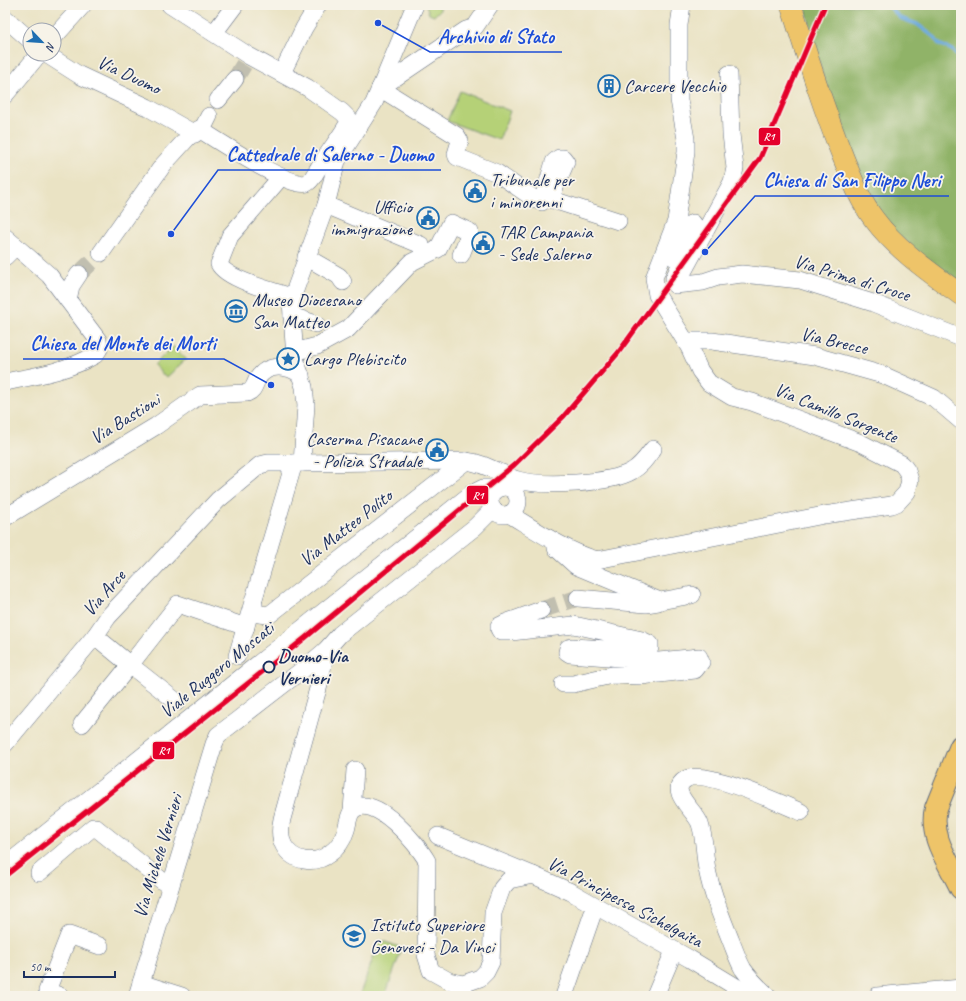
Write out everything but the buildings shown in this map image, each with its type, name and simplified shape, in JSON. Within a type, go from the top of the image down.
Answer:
[{"type":"highway","points":[[958,882],[937,842],[934,818],[936,808],[961,746]]},
{"type":"highway","points":[[958,882],[948,843],[946,818],[949,802],[957,789],[961,787]]},
{"type":"main road","points":[[791,5],[835,136],[861,200],[875,220],[889,236],[932,274],[961,295]]},
{"type":"street","points":[[62,28],[83,5]]},
{"type":"street","points":[[170,5],[249,56],[308,88],[342,112],[350,120],[334,150],[337,162],[326,205],[306,257],[291,306],[291,368],[301,375],[306,405],[304,463],[283,495],[258,582],[254,604],[237,656]]},
{"type":"street","points":[[214,33],[235,5]]},
{"type":"street","points":[[282,73],[304,28],[318,5]]},
{"type":"street","points":[[334,150],[374,103],[415,5]]},
{"type":"street","points":[[380,88],[466,30],[475,27],[490,5]]},
{"type":"street","points":[[654,282],[658,266],[670,241],[677,210],[686,152],[686,139],[679,100],[679,24],[682,5]]},
{"type":"street","points":[[5,18],[22,33]]},
{"type":"street","points":[[5,95],[32,62]]},
{"type":"street","name":"Via Duomo","points":[[59,62],[79,75],[152,109],[199,128],[281,177],[298,183],[307,183],[312,179],[334,150]]},
{"type":"street","points":[[654,282],[666,272],[690,224],[693,223],[696,228],[678,270],[682,272],[685,270],[732,182],[735,168],[731,127],[729,74]]},
{"type":"street","points":[[218,100],[235,79]]},
{"type":"street","points":[[380,88],[459,137],[460,141],[456,154],[457,157],[497,173],[536,200],[542,202],[556,160],[563,158],[566,162],[550,199],[618,221]]},
{"type":"street","points":[[731,127],[737,129],[740,167]]},
{"type":"street","points":[[101,253],[163,165],[199,128]]},
{"type":"street","points":[[281,177],[230,236],[219,264],[221,268],[231,275],[291,306],[316,324]]},
{"type":"street","points":[[326,205],[426,249]]},
{"type":"street","points":[[291,358],[317,346],[348,328],[426,249],[441,246],[451,223],[470,232],[462,255]]},
{"type":"street","points":[[5,382],[41,375],[70,366],[92,356],[98,349],[98,340],[49,275],[9,247]]},
{"type":"street","points":[[306,257],[339,276],[343,282]]},
{"type":"street","name":"Via Prima di Croce","points":[[678,270],[674,278],[675,285],[703,282],[718,277],[742,274],[800,280],[873,303],[961,338]]},
{"type":"street","points":[[68,300],[71,286],[79,274]]},
{"type":"street","name":"Via Camillo Sorgente","points":[[507,483],[518,498],[502,510],[547,537],[586,557],[597,560],[824,515],[892,505],[897,503],[907,492],[910,480],[907,472],[896,460],[861,443],[752,402],[732,397],[709,383],[700,371],[693,354],[661,303],[654,282]]},
{"type":"street","name":"Via Brecce","points":[[685,341],[712,341],[815,356],[883,375],[934,398],[961,421]]},
{"type":"street","name":"Via Bastioni","points":[[6,517],[156,426],[200,395],[247,393],[253,389],[257,379],[266,371],[291,358]]},
{"type":"street","points":[[502,510],[491,498],[507,483],[541,484],[622,476],[640,465],[653,449]]},
{"type":"street","name":"Via Arce","points":[[5,744],[95,636],[108,617],[218,500],[260,465],[268,463],[466,461],[487,465],[507,483]]},
{"type":"street","name":"Via Matteo Polito","points":[[254,604],[256,612],[261,616],[269,615],[466,461]]},
{"type":"street","name":"Viale Ruggero Moscati","points":[[5,866],[471,494],[483,488],[507,483]]},
{"type":"street","points":[[455,508],[502,510]]},
{"type":"street","points":[[298,673],[326,650],[340,634],[475,527],[502,510]]},
{"type":"street","points":[[547,537],[564,557],[576,566],[660,601]]},
{"type":"street","points":[[578,598],[646,604],[692,596]]},
{"type":"street","points":[[82,724],[130,666],[178,604],[246,627]]},
{"type":"street","points":[[541,610],[504,623],[499,626],[499,629],[501,632],[511,632],[574,625],[642,640],[650,644],[650,648],[625,650],[572,647],[568,648],[567,652],[570,654],[659,661],[699,657],[701,662],[695,670],[641,676],[612,675],[573,684],[563,684]]},
{"type":"street","points":[[95,636],[130,666],[177,702]]},
{"type":"street","points":[[326,650],[319,685],[282,819],[280,836],[284,846],[296,857],[308,861],[325,857],[338,846],[343,838],[352,811],[355,770]]},
{"type":"street","points":[[298,673],[308,676],[319,685]]},
{"type":"street","name":"Via Michele Vernieri","points":[[139,989],[214,744],[222,731],[298,673]]},
{"type":"street","points":[[768,996],[744,970],[739,960],[717,907],[707,870],[703,833],[700,823],[693,811],[683,802],[680,796],[680,788],[684,780],[688,778],[702,777],[757,793],[801,812]]},
{"type":"street","name":"Via Principessa Sichelgaita","points":[[352,811],[364,807],[389,816],[424,856],[428,865],[427,961],[435,974],[455,983],[468,983],[480,978],[486,972],[491,962],[493,913],[502,888],[509,880],[533,875],[571,892],[751,996]]},
{"type":"street","points":[[39,872],[95,827],[170,887]]},
{"type":"street","points":[[438,836],[533,875]]},
{"type":"street","points":[[564,996],[595,906]]},
{"type":"street","points":[[60,996],[47,991],[69,935],[100,946]]},
{"type":"street","points":[[655,996],[674,951]]},
{"type":"street","points":[[877,996],[961,988]]},
{"type":"street","points":[[139,989],[182,996]]},
{"type":"green space","points":[[426,5],[440,5],[440,10],[434,16],[429,14]]},
{"type":"green space","points":[[805,5],[961,5],[961,287],[883,223],[829,103]]},
{"type":"green space","points":[[460,91],[510,111],[499,140],[447,121]]},
{"type":"green space","points":[[173,346],[186,359],[166,378],[154,365]]},
{"type":"green space","points":[[380,940],[402,948],[385,996],[359,996]]},
{"type":"waterway","points":[[888,5],[900,18],[917,24],[934,37],[939,44],[952,50],[961,61]]},
{"type":"tunnel","points":[[235,79],[249,56]]},
{"type":"tunnel","points":[[79,274],[101,253]]},
{"type":"tunnel","points":[[541,610],[578,598]]},
{"type":"transit line","name":"R1","points":[[5,876],[305,638],[514,465],[563,417],[618,353],[760,158],[825,5]]},
{"type":"place","name":"Archivio di Stato","points":[[378,23]]},
{"type":"place","name":"Carcere Vecchio","points":[[609,86]]},
{"type":"place","name":"Tribunale per i minorenni","points":[[475,191]]},
{"type":"place","name":"Ufficio immigrazione","points":[[428,218]]},
{"type":"place","name":"Cattedrale di Salerno - Duomo","points":[[171,234]]},
{"type":"place","name":"TAR Campania - Sede Salerno","points":[[483,243]]},
{"type":"place","name":"Chiesa di San Filippo Neri","points":[[705,252]]},
{"type":"place","name":"Museo Diocesano San Matteo","points":[[236,311]]},
{"type":"place","name":"Largo Plebiscito","points":[[288,359]]},
{"type":"place","name":"Chiesa del Monte dei Morti","points":[[271,385]]},
{"type":"place","name":"Caserma Pisacane - Polizia Stradale","points":[[437,450]]},
{"type":"place","name":"Duomo-Via Vernieri","points":[[269,667]]},
{"type":"place","name":"Istituto Superiore Genovesi - Da Vinci","points":[[354,936]]}]
